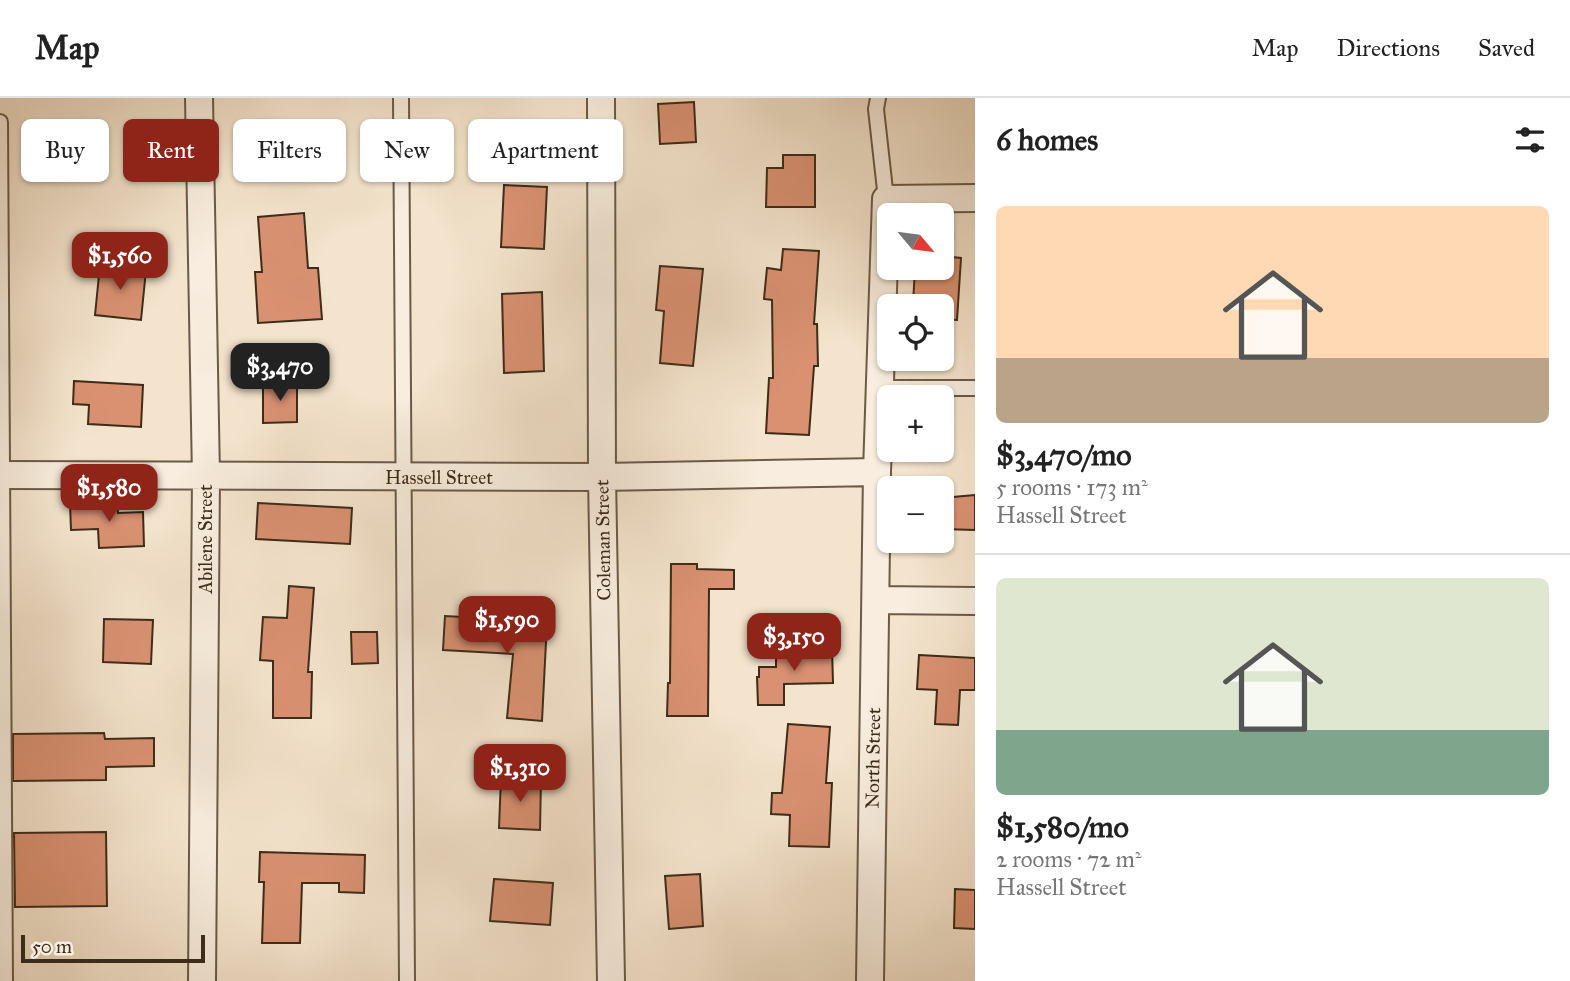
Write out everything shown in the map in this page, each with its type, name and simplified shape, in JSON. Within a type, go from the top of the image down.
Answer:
[{"type":"street","name":"Abilene Street","points":[[199,98],[206,477],[202,981]]},
{"type":"street","name":"Coleman Street","points":[[601,98],[602,477],[611,981]]},
{"type":"street","points":[[886,199],[975,198]]},
{"type":"street","name":"North Street","points":[[880,385],[886,199]]},
{"type":"street","name":"North Street","points":[[870,981],[877,462]]},
{"type":"street","name":"Hassell Street","points":[[2,475],[602,477],[877,472]]},
{"type":"street","points":[[876,600],[975,601]]},
{"type":"lane","points":[[401,98],[407,981]]},
{"type":"lane","points":[[878,98],[876,110],[886,199]]},
{"type":"lane","points":[[0,122],[5,981]]},
{"type":"lane","points":[[954,388],[975,388]]},
{"type":"building","points":[[694,102],[696,142],[660,144],[658,104]]},
{"type":"building","points":[[783,155],[815,155],[815,207],[766,207],[767,168],[783,168]]},
{"type":"building","points":[[504,185],[547,187],[544,249],[501,247]]},
{"type":"building","points":[[304,213],[308,268],[318,268],[322,319],[258,323],[255,272],[262,272],[258,217]]},
{"type":"building","points":[[783,249],[819,251],[814,324],[817,324],[818,366],[814,366],[809,435],[766,433],[769,378],[773,378],[772,300],[764,299],[767,268],[781,270]]},
{"type":"building","points":[[954,257],[961,258],[957,320],[954,320],[954,294],[914,294],[914,280],[954,280]]},
{"type":"building","points":[[100,265],[146,270],[141,320],[95,315]]},
{"type":"building","points":[[660,266],[703,269],[693,366],[660,363],[664,311],[656,310]]},
{"type":"building","points":[[542,292],[544,371],[504,373],[502,294]]},
{"type":"building","points":[[74,381],[143,385],[141,427],[88,424],[89,405],[73,404]]},
{"type":"building","points":[[263,383],[297,383],[297,422],[263,423]]},
{"type":"building","points":[[975,495],[975,530],[954,529],[954,497]]},
{"type":"building","points":[[117,501],[118,513],[143,512],[144,546],[99,548],[98,529],[71,530],[70,503]]},
{"type":"building","points":[[258,503],[352,508],[350,544],[256,539]]},
{"type":"building","points":[[671,564],[697,564],[697,569],[734,570],[734,589],[709,589],[708,716],[667,716],[670,683]]},
{"type":"building","points":[[289,586],[314,588],[308,672],[312,672],[311,718],[273,718],[273,661],[260,660],[263,617],[287,618]]},
{"type":"building","points":[[445,616],[547,622],[542,721],[507,718],[513,654],[443,650]]},
{"type":"building","points":[[104,619],[153,620],[151,664],[103,662]]},
{"type":"building","points":[[351,632],[377,632],[378,663],[352,664]]},
{"type":"building","points":[[832,648],[833,683],[784,684],[784,705],[758,705],[759,667],[776,667],[776,649]]},
{"type":"building","points":[[919,655],[975,658],[975,690],[960,690],[958,725],[935,724],[937,690],[917,689]]},
{"type":"building","points":[[788,724],[830,727],[826,783],[832,783],[829,847],[789,846],[790,815],[771,814],[772,793],[782,793]]},
{"type":"building","points":[[104,733],[105,739],[154,738],[154,766],[106,767],[106,780],[13,781],[13,734]]},
{"type":"building","points":[[501,777],[541,779],[540,830],[499,828]]},
{"type":"building","points":[[106,832],[107,906],[15,907],[14,833]]},
{"type":"building","points":[[260,852],[365,855],[364,893],[339,892],[339,883],[302,883],[300,943],[262,943],[264,882],[259,882]]},
{"type":"building","points":[[700,874],[703,926],[669,929],[665,876]]},
{"type":"building","points":[[494,879],[553,883],[550,925],[490,921]]},
{"type":"building","points":[[955,889],[975,890],[975,929],[954,928]]}]
